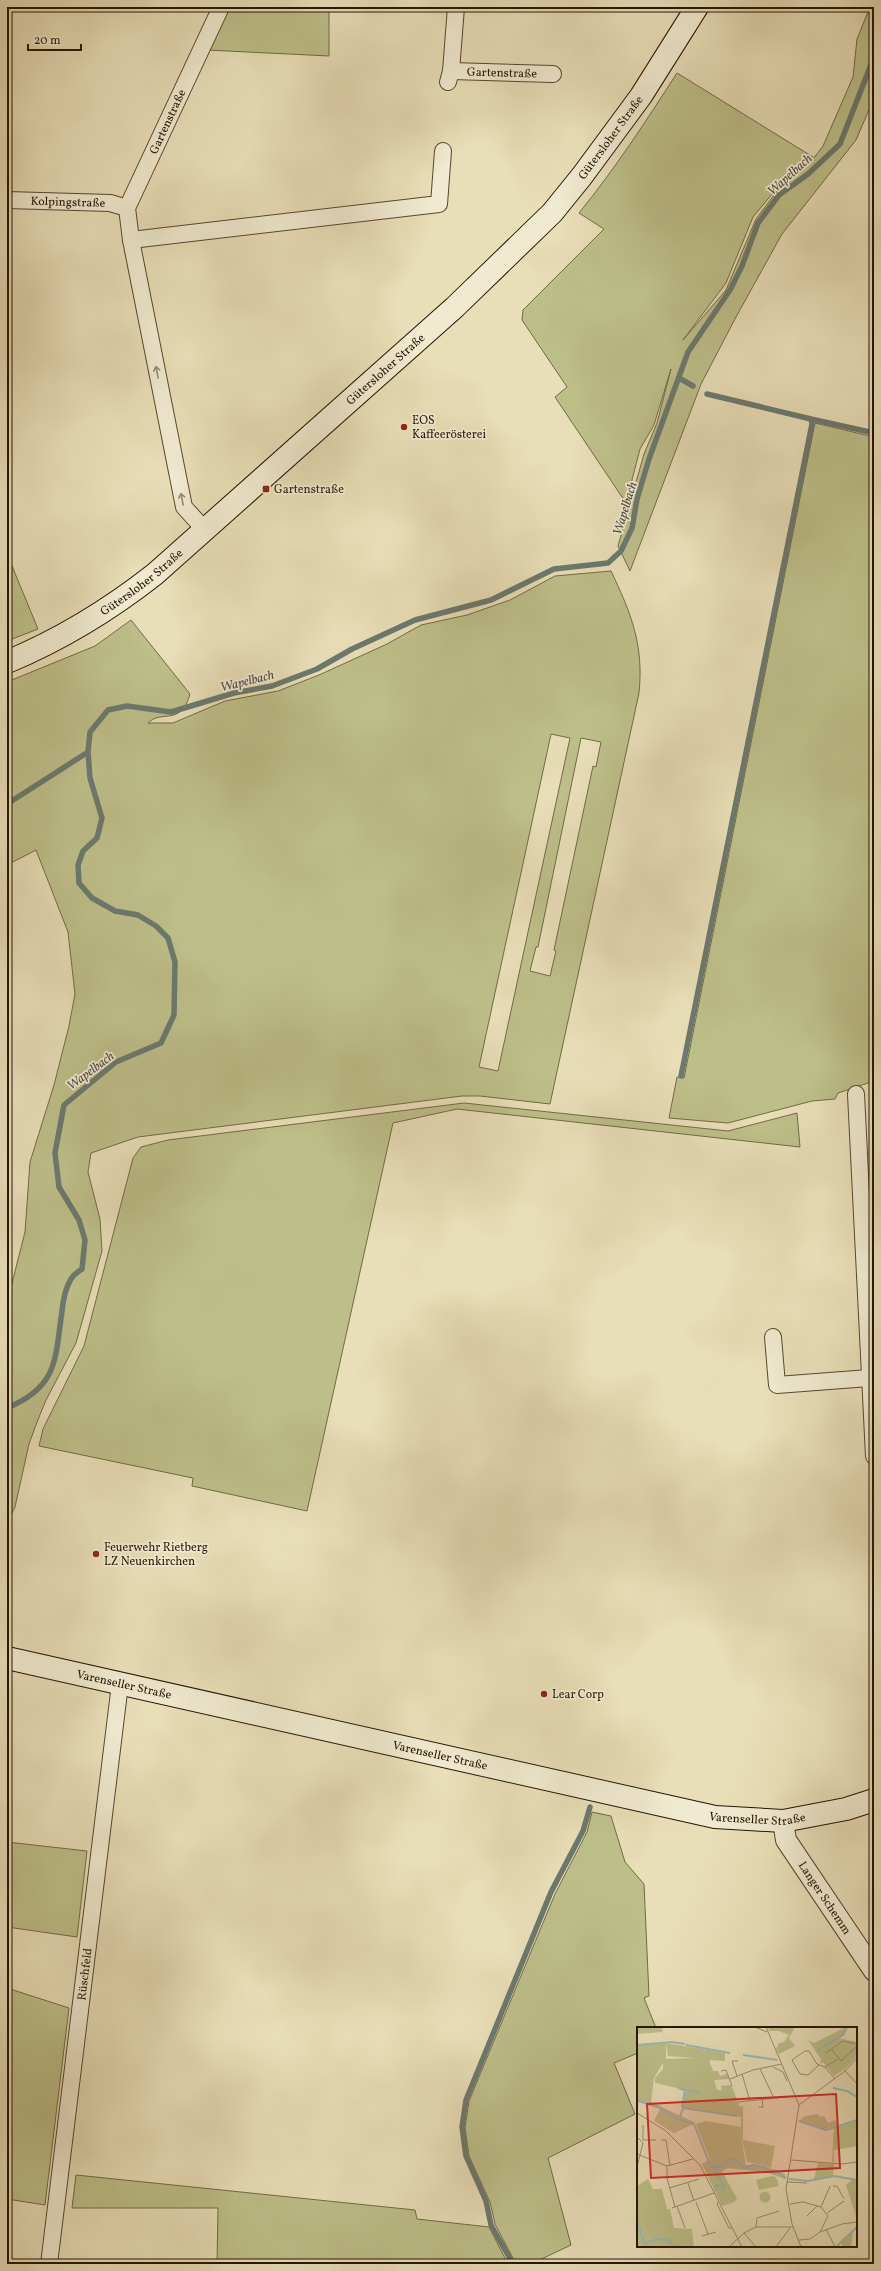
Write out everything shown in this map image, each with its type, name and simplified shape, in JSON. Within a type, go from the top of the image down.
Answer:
[{"type":"main road","name":"Gütersloher Straße","points":[[7,662],[47,645],[119,603],[205,530],[460,302],[552,213],[582,176],[641,96],[697,7]]},
{"type":"main road","name":"Varenseller Straße","points":[[7,1658],[703,1815],[738,1820],[783,1822],[846,1810],[874,1800]]},
{"type":"street","name":"Gartenstraße","points":[[127,208],[221,7]]},
{"type":"street","name":"Gartenstraße","points":[[456,7],[450,76],[553,74]]},
{"type":"street","points":[[131,240],[439,204],[443,151]]},
{"type":"street","name":"Kolpingstraße","points":[[7,200],[110,203],[127,208]]},
{"type":"street","points":[[127,208],[131,240],[184,507],[205,530]]},
{"type":"street","points":[[856,1094],[868,1233],[869,1378],[874,1456]]},
{"type":"street","points":[[773,1337],[777,1385],[869,1378]]},
{"type":"street","name":"Rüschfeld","points":[[49,2264],[120,1684]]},
{"type":"street","name":"Langer Schemm","points":[[783,1822],[786,1840],[874,1971]]},
{"type":"green space","points":[[227,7],[329,7],[329,56],[207,50]]},
{"type":"green space","points":[[870,7],[874,7],[874,98],[856,140],[782,234],[701,384],[630,571],[618,546],[644,454],[657,423],[671,369],[654,425],[640,449],[626,503],[555,397],[567,387],[522,320],[523,310],[604,229],[579,213],[618,162],[677,73],[813,157],[777,188],[753,217],[726,283],[683,340],[726,290],[756,219],[777,191],[813,159],[823,146],[853,77],[857,39]]},
{"type":"green space","points":[[815,423],[874,437],[874,1081],[838,1093],[835,1099],[812,1101],[728,1123],[669,1118],[677,1077],[684,1078]]},
{"type":"green space","points":[[12,566],[38,629],[7,641],[7,569]]},
{"type":"green space","points":[[611,571],[630,615],[638,644],[640,676],[639,693],[550,1104],[480,1096],[462,1096],[138,1137],[91,1153],[88,1172],[100,1219],[102,1251],[76,1343],[46,1400],[37,1422],[29,1444],[15,1507],[7,1523],[7,1303],[25,1232],[30,1162],[54,1085],[69,1026],[75,994],[68,932],[36,850],[7,865],[7,682],[95,646],[131,620],[190,694],[182,710],[171,716],[153,719],[148,723],[173,723],[225,701],[278,691],[319,675],[387,644],[421,625],[467,615],[510,600],[555,576]],"holes":[[[551,734],[570,738],[498,1071],[479,1067]],[[581,738],[601,742],[596,767],[593,766],[554,950],[556,951],[550,976],[530,971],[536,947],[538,947]]]},
{"type":"green space","points":[[464,1103],[728,1131],[797,1113],[800,1147],[457,1109],[393,1123],[307,1511],[192,1486],[193,1478],[39,1446],[43,1429],[84,1346],[133,1158],[141,1147],[168,1140]]},
{"type":"green space","points":[[592,1812],[611,1816],[625,1862],[644,1884],[649,1996],[644,1998],[656,2027],[637,2027],[637,2053],[614,2063],[635,2114],[548,2158],[571,2245],[531,2264],[516,2264],[495,2224],[490,2202],[469,2156],[465,2128],[469,2101],[555,1894],[587,1832]]},
{"type":"green space","points":[[7,1842],[87,1851],[77,1937],[7,1927]]},
{"type":"green space","points":[[7,1988],[69,2008],[45,2205],[7,2199]]},
{"type":"green space","points":[[76,2175],[415,2210],[417,2219],[489,2227],[508,2264],[217,2264],[218,2208],[72,2208]]},
{"type":"waterway","name":"Wapelbach","points":[[7,1408],[24,1400],[36,1391],[45,1381],[51,1370],[58,1344],[66,1290],[72,1278],[82,1269],[85,1240],[79,1220],[59,1187],[55,1153],[64,1105],[116,1062],[161,1043],[174,1015],[175,962],[168,938],[156,926],[138,915],[115,911],[92,898],[79,883],[78,865],[83,851],[97,838],[102,818],[90,778],[88,752],[90,732],[108,710],[127,706],[171,712],[234,693],[272,686],[317,669],[352,649],[415,620],[491,600],[554,569],[608,563],[621,551],[632,528],[637,499],[649,459],[688,352],[730,290],[742,266],[758,223],[779,195],[808,174],[840,144],[872,62],[872,24],[874,18]]},
{"type":"waterway","points":[[679,378],[693,386]]},
{"type":"waterway","points":[[681,1076],[812,424],[811,419],[707,394]]},
{"type":"waterway","points":[[811,419],[874,433]]},
{"type":"waterway","points":[[7,804],[88,752]]},
{"type":"waterway","points":[[513,2264],[491,2225],[486,2201],[466,2156],[462,2127],[466,2100],[551,1892],[583,1831],[590,1807]]},
{"type":"place","name":"EOS Kaffeerösterei","points":[[404,427]]},
{"type":"place","name":"Gartenstraße","points":[[266,489]]},
{"type":"place","name":"Feuerwehr Rietberg LZ Neuenkirchen","points":[[96,1554]]},
{"type":"place","name":"Lear Corp","points":[[544,1694]]}]
